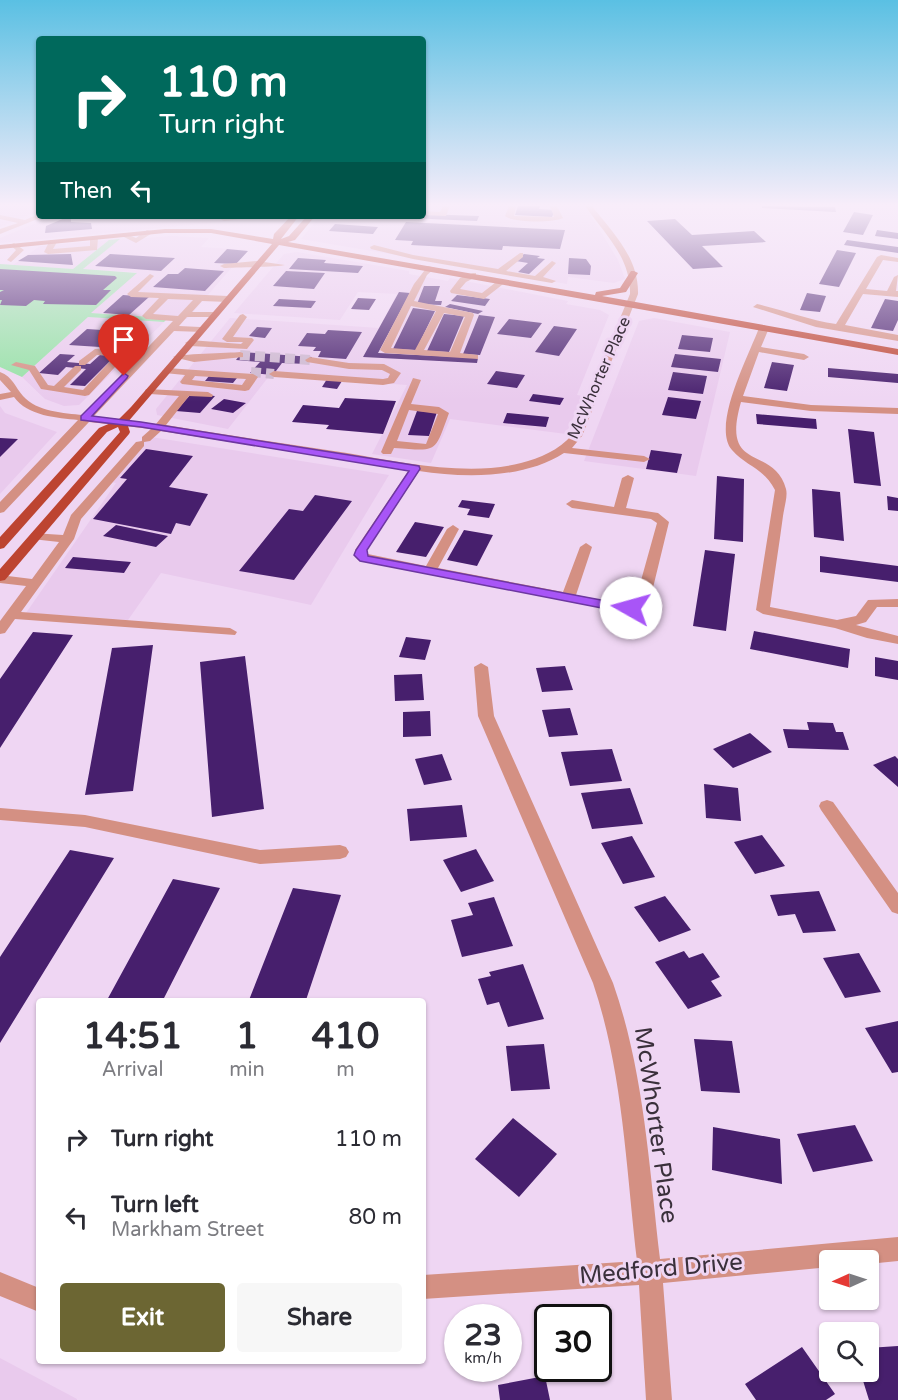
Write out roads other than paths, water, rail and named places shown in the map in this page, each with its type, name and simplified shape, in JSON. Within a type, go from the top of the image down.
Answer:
[{"type":"main road","points":[[451,271],[501,276],[631,305],[898,352]]},
{"type":"main road","points":[[0,545],[103,430],[122,422],[249,273]]},
{"type":"main road","points":[[571,293],[605,294],[620,291],[626,287],[634,273]]},
{"type":"main road","points":[[0,578],[125,432],[122,422]]},
{"type":"street","points":[[243,271],[249,273]]},
{"type":"street","points":[[427,271],[408,303],[385,350],[475,357]]},
{"type":"street","points":[[479,271],[552,281]]},
{"type":"street","points":[[472,275],[457,286],[490,292],[505,271]]},
{"type":"street","points":[[537,278],[544,271]]},
{"type":"street","points":[[839,327],[873,271]]},
{"type":"street","name":"McWhorter Place","points":[[564,450],[577,436],[631,305],[636,284],[634,273]]},
{"type":"street","points":[[150,276],[131,294],[228,298]]},
{"type":"street","points":[[862,291],[894,294],[898,277]]},
{"type":"street","points":[[166,296],[146,316],[213,315]]},
{"type":"street","points":[[0,509],[200,298]]},
{"type":"street","points":[[408,303],[470,315],[454,355]]},
{"type":"street","points":[[757,308],[790,314],[816,324],[898,338]]},
{"type":"street","points":[[418,353],[441,309]]},
{"type":"street","points":[[190,343],[244,347],[249,340],[227,339],[243,317]]},
{"type":"street","points":[[171,328],[200,330]]},
{"type":"street","points":[[764,328],[738,398],[729,435],[732,443],[744,456],[761,464],[775,476],[781,490],[763,610],[838,624],[872,635],[898,640]]},
{"type":"street","points":[[756,349],[804,357]]},
{"type":"street","points":[[16,365],[32,368],[45,387],[56,389],[85,393],[123,353],[95,352],[56,389]]},
{"type":"street","points":[[178,357],[194,359],[240,355]]},
{"type":"street","points":[[194,359],[218,369],[252,371],[224,366],[204,358]]},
{"type":"street","points":[[275,372],[365,381],[392,381],[396,373],[384,367],[349,366],[310,360]]},
{"type":"street","points":[[167,371],[253,378],[245,387],[185,382],[192,374]]},
{"type":"street","points":[[0,375],[12,385],[16,394],[29,405],[42,411],[158,427],[415,469],[452,472],[509,469],[543,460],[564,450],[644,459]]},
{"type":"street","points":[[383,463],[416,380]]},
{"type":"street","points":[[150,390],[208,395]]},
{"type":"street","points":[[0,630],[68,538],[75,518],[116,469],[158,427],[186,393]]},
{"type":"street","points":[[0,397],[16,394]]},
{"type":"street","points":[[738,398],[811,408],[898,411]]},
{"type":"street","points":[[391,444],[428,447],[432,444],[444,413],[439,410],[407,407]]},
{"type":"street","points":[[229,453],[235,440]]},
{"type":"street","points":[[112,447],[140,444]]},
{"type":"street","points":[[96,466],[116,469]]},
{"type":"street","points":[[415,469],[360,555],[364,558],[568,598],[625,608],[635,607],[643,600],[663,522],[654,516],[572,504]]},
{"type":"street","points":[[619,511],[628,478]]},
{"type":"street","points":[[68,499],[89,501]]},
{"type":"street","points":[[430,571],[453,529]]},
{"type":"street","points":[[36,536],[68,538]]},
{"type":"street","points":[[568,598],[586,547]]},
{"type":"street","points":[[0,578],[36,583]]},
{"type":"street","points":[[838,624],[864,619],[873,603],[898,603]]},
{"type":"street","points":[[11,615],[230,632]]},
{"type":"street","name":"McWhorter Place","points":[[481,667],[486,716],[603,983],[617,1024],[625,1061],[650,1272],[658,1400]]},
{"type":"street","points":[[827,806],[898,907]]},
{"type":"street","points":[[0,814],[85,821],[260,857],[340,852]]},
{"type":"street","name":"Medford Drive","points":[[426,1287],[650,1272],[748,1261],[898,1249]]},
{"type":"street","points":[[0,1284],[36,1299]]},
{"type":"tunnel","points":[[240,355],[310,360]]},
{"type":"tunnel","points":[[251,372],[274,374]]}]
